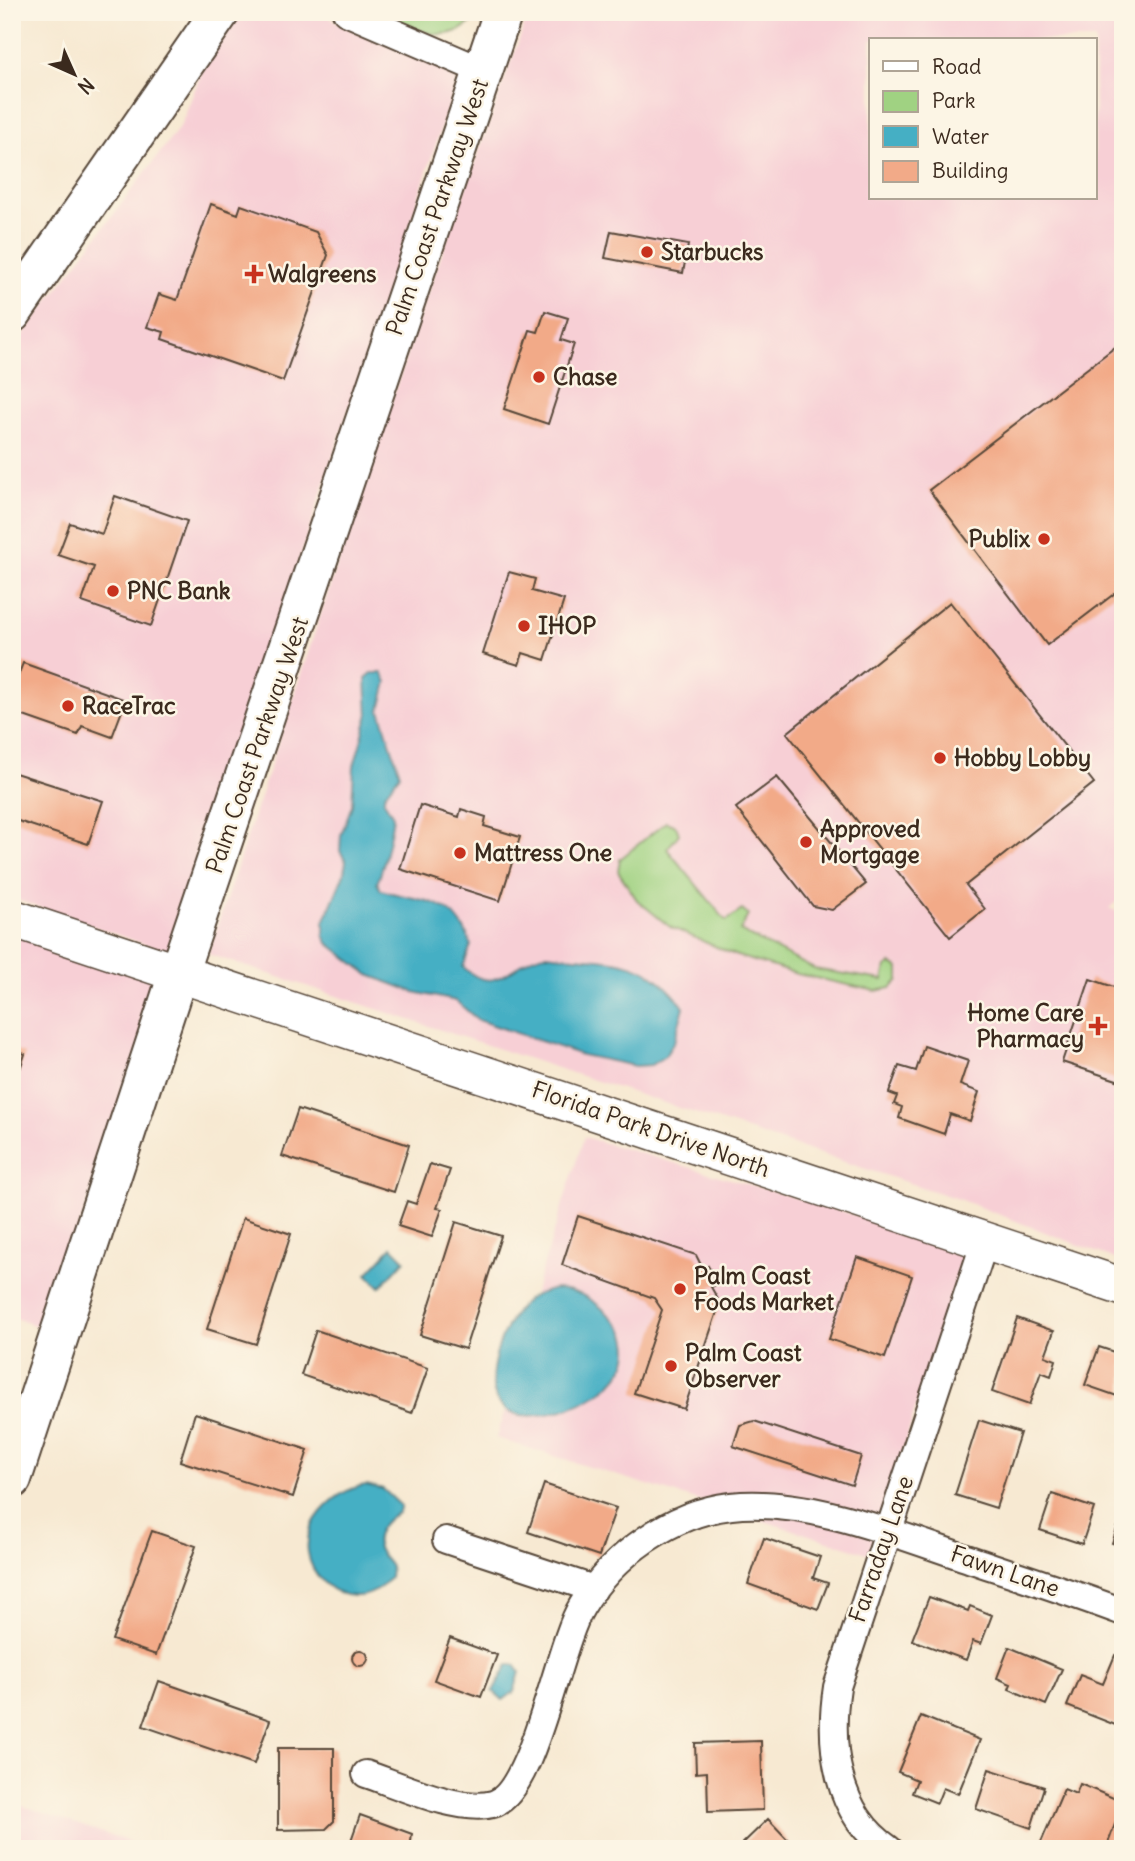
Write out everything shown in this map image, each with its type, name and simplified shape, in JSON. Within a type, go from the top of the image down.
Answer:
[{"type":"main road","points":[[12,313],[220,12]]},
{"type":"main road","name":"Palm Coast Parkway West","points":[[12,1479],[179,971],[503,12]]},
{"type":"street","points":[[346,12],[483,71]]},
{"type":"street","name":"Florida Park Drive North","points":[[12,918],[179,971],[1123,1287]]},
{"type":"street","name":"Farraday Lane","points":[[889,1849],[864,1826],[848,1799],[836,1762],[832,1719],[841,1669],[985,1241]]},
{"type":"street","name":"Fawn Lane","points":[[366,1774],[464,1805],[485,1806],[503,1800],[522,1776],[572,1626],[594,1589],[620,1559],[643,1542],[665,1528],[711,1510],[774,1507],[887,1531],[1123,1612]]},
{"type":"street","points":[[446,1540],[594,1589]]},
{"type":"shaded area","points":[[241,12],[321,12],[343,26],[459,74],[170,953],[12,898],[12,349],[181,125],[204,66]]},
{"type":"shaded area","points":[[529,12],[1123,12],[1123,896],[1109,908],[1123,914],[1123,1262],[961,1200],[208,954],[423,306]]},
{"type":"shaded area","points":[[12,932],[163,979],[45,1329],[12,1317]]},
{"type":"shaded area","points":[[584,1137],[966,1247],[870,1554],[496,1438],[505,1411],[513,1414],[567,1410],[604,1389],[623,1330],[602,1308],[578,1292],[555,1289],[534,1295]]},
{"type":"shaded area","points":[[12,1802],[150,1849],[12,1849]]},
{"type":"green space","points":[[377,12],[481,12],[456,32],[444,34],[418,30]]},
{"type":"green space","points":[[666,822],[676,826],[679,834],[667,849],[726,921],[742,910],[748,915],[740,931],[814,969],[883,980],[886,967],[891,964],[899,968],[899,980],[891,988],[876,991],[797,974],[737,956],[670,927],[637,900],[618,871],[620,859]]},
{"type":"water","points":[[372,673],[382,673],[387,682],[380,710],[400,774],[384,795],[384,801],[393,816],[377,883],[381,890],[424,900],[447,909],[464,929],[471,945],[463,967],[487,980],[497,978],[535,957],[547,954],[623,963],[654,976],[684,1007],[674,1042],[665,1056],[651,1065],[635,1066],[582,1055],[478,1020],[456,1001],[414,992],[369,975],[328,943],[324,936],[324,922],[344,874],[346,861],[340,851],[341,835],[352,805],[354,766],[368,717],[366,678]]},
{"type":"water","points":[[392,1247],[405,1260],[380,1287],[367,1274]]},
{"type":"water","points":[[555,1289],[577,1293],[601,1308],[619,1324],[624,1332],[628,1351],[623,1368],[612,1383],[596,1395],[556,1412],[520,1415],[505,1409],[496,1397],[494,1363],[499,1345],[516,1312],[526,1301]]},
{"type":"water","points":[[366,1485],[383,1489],[401,1506],[398,1513],[380,1529],[377,1540],[380,1552],[391,1567],[390,1577],[374,1591],[357,1596],[340,1593],[325,1583],[313,1569],[308,1551],[310,1532],[321,1512],[341,1494]]},
{"type":"water","points":[[508,1665],[515,1665],[520,1672],[514,1692],[503,1700],[493,1691]]},
{"type":"building","name":"Walgreens","points":[[211,204],[238,214],[241,205],[316,232],[328,255],[283,381],[162,339],[164,332],[147,327],[159,294],[177,300]]},
{"type":"building","name":"Starbucks","points":[[611,231],[688,245],[683,273],[605,258]]},
{"type":"building","name":"Chase","points":[[545,311],[568,318],[561,340],[574,344],[548,424],[504,409],[530,330],[538,332]]},
{"type":"building","name":"Publix","points":[[1123,341],[1123,587],[1047,645],[929,490]]},
{"type":"building","points":[[115,496],[187,521],[151,626],[82,602],[94,567],[58,555],[70,523],[102,534]]},
{"type":"building","name":"IHOP","points":[[509,572],[535,579],[532,591],[564,600],[545,660],[523,653],[519,665],[483,654]]},
{"type":"building","name":"Hobby Lobby","points":[[950,602],[1094,783],[966,885],[985,909],[950,937],[787,733]]},
{"type":"building","name":"RaceTrac","points":[[23,663],[126,700],[112,737],[82,726],[78,735],[12,712],[12,692]]},
{"type":"building","points":[[12,772],[103,801],[88,844],[12,819]]},
{"type":"building","name":"Approved Mortgage","points":[[777,777],[866,884],[832,910],[813,906],[736,808]]},
{"type":"building","name":"Mattress One","points":[[420,805],[459,817],[461,809],[486,817],[484,826],[520,837],[500,901],[400,869]]},
{"type":"building","name":"Home Care Pharmacy","points":[[1090,979],[1123,990],[1123,1082],[1062,1062]]},
{"type":"building","points":[[924,1046],[968,1061],[960,1085],[979,1092],[970,1121],[950,1114],[944,1134],[899,1118],[902,1107],[894,1104],[897,1096],[889,1093],[899,1066],[916,1071]]},
{"type":"building","points":[[12,1049],[25,1054],[13,1090],[12,1090]]},
{"type":"building","points":[[298,1109],[409,1145],[394,1192],[282,1156]]},
{"type":"building","points":[[430,1164],[450,1170],[437,1208],[442,1209],[432,1237],[398,1226],[407,1201],[416,1204]]},
{"type":"building","points":[[578,1216],[696,1255],[703,1269],[708,1266],[718,1284],[711,1287],[720,1303],[684,1409],[634,1393],[662,1310],[654,1298],[562,1265]]},
{"type":"building","points":[[243,1218],[291,1234],[256,1344],[207,1329]]},
{"type":"building","points":[[456,1222],[501,1236],[465,1349],[420,1335]]},
{"type":"building","points":[[857,1257],[912,1276],[885,1358],[829,1339]]},
{"type":"building","points":[[1017,1318],[1054,1331],[1045,1356],[1056,1360],[1051,1376],[1041,1372],[1029,1405],[992,1392]]},
{"type":"building","points":[[316,1330],[428,1368],[412,1413],[301,1375]]},
{"type":"building","points":[[1099,1347],[1123,1355],[1123,1398],[1085,1385]]},
{"type":"building","points":[[195,1413],[308,1450],[293,1497],[180,1461]]},
{"type":"building","points":[[979,1420],[1020,1433],[996,1508],[955,1495]]},
{"type":"building","points":[[754,1421],[861,1456],[852,1485],[733,1446],[740,1425]]},
{"type":"building","points":[[544,1484],[616,1508],[599,1556],[528,1532]]},
{"type":"building","points":[[1052,1494],[1094,1508],[1082,1544],[1040,1530]]},
{"type":"building","points":[[1123,1515],[1123,1547],[1112,1543]]},
{"type":"building","points":[[152,1531],[196,1546],[156,1655],[112,1640]]},
{"type":"building","points":[[764,1538],[820,1557],[813,1578],[828,1583],[818,1609],[748,1584]]},
{"type":"building","points":[[929,1597],[968,1611],[970,1606],[992,1615],[981,1644],[973,1641],[966,1660],[912,1640]]},
{"type":"building","points":[[450,1638],[497,1655],[481,1697],[434,1680]]},
{"type":"building","points":[[1009,1647],[1062,1669],[1046,1705],[1009,1689],[1011,1684],[997,1678]]},
{"type":"building","points":[[357,1650],[363,1650],[368,1658],[366,1664],[357,1666],[352,1661],[352,1655]]},
{"type":"building","points":[[1115,1655],[1123,1659],[1123,1728],[1067,1706],[1080,1675],[1103,1684]]},
{"type":"building","points":[[159,1681],[270,1720],[254,1764],[143,1726]]},
{"type":"building","points":[[921,1716],[980,1740],[958,1794],[943,1788],[937,1803],[912,1793],[917,1780],[898,1772]]},
{"type":"building","points":[[761,1741],[763,1810],[708,1812],[707,1772],[696,1773],[695,1743]]},
{"type":"building","points":[[278,1748],[334,1748],[334,1821],[326,1829],[278,1830]]},
{"type":"building","points":[[989,1769],[1044,1787],[1031,1828],[976,1809]]},
{"type":"building","points":[[1080,1784],[1123,1802],[1106,1849],[1039,1847],[1064,1789],[1076,1794]]},
{"type":"building","points":[[360,1815],[412,1834],[410,1849],[348,1849]]},
{"type":"building","points":[[768,1819],[789,1841],[781,1849],[737,1849]]},
{"type":"place","name":"Starbucks","points":[[647,252]]},
{"type":"place","name":"Walgreens","points":[[254,274]]},
{"type":"place","name":"Chase","points":[[539,377]]},
{"type":"place","name":"Publix","points":[[1044,539]]},
{"type":"place","name":"PNC Bank","points":[[113,591]]},
{"type":"place","name":"IHOP","points":[[524,626]]},
{"type":"place","name":"RaceTrac","points":[[68,706]]},
{"type":"place","name":"Hobby Lobby","points":[[940,758]]},
{"type":"place","name":"Approved Mortgage","points":[[806,842]]},
{"type":"place","name":"Mattress One","points":[[460,853]]},
{"type":"place","name":"Home Care Pharmacy","points":[[1098,1026]]},
{"type":"place","name":"Palm Coast Foods Market","points":[[680,1289]]},
{"type":"place","name":"Palm Coast Observer","points":[[671,1366]]}]
